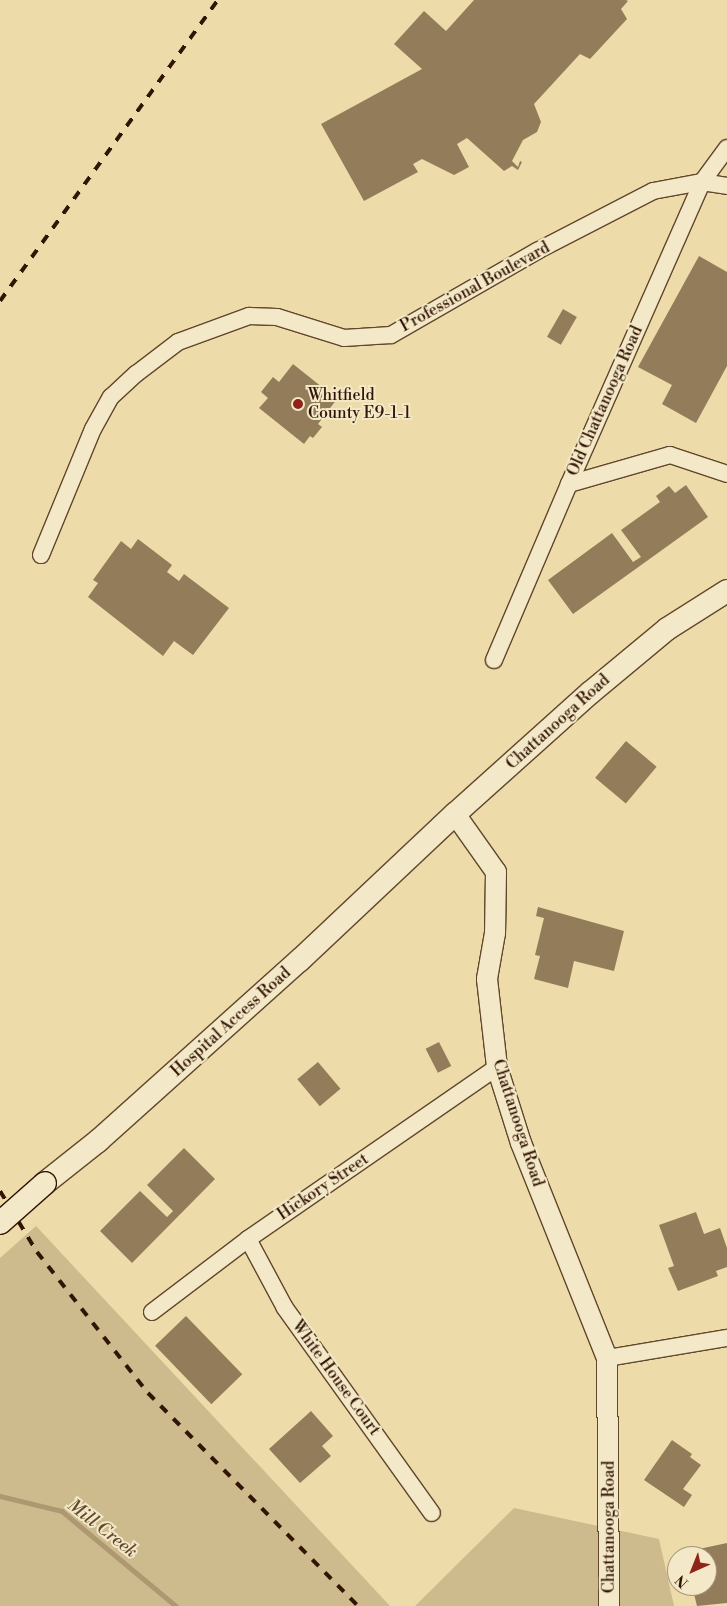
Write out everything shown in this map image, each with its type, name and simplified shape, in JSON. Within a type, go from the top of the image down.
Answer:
[{"type":"main road","name":"Chattanooga Road","points":[[455,814],[590,693],[667,629],[727,591]]},
{"type":"main road","name":"Hospital Access Road","points":[[0,1223],[45,1183],[98,1141],[300,960],[455,814]]},
{"type":"street","name":"Old Chattanooga Road","points":[[494,660],[702,182],[727,148]]},
{"type":"street","name":"Professional Boulevard","points":[[41,555],[93,429],[111,397],[136,374],[178,342],[249,316],[277,317],[344,338],[391,335],[537,251],[653,191],[702,182],[727,186]]},
{"type":"street","points":[[569,484],[670,455],[727,474]]},
{"type":"street","name":"Chattanooga Road","points":[[455,814],[496,872],[495,933],[488,979],[497,1067],[521,1143],[607,1358],[608,1606]]},
{"type":"street","name":"Hickory Street","points":[[152,1312],[248,1239],[497,1067]]},
{"type":"street","name":"White House Court","points":[[248,1239],[285,1308],[432,1513]]},
{"type":"street","points":[[607,1358],[727,1338]]},
{"type":"shaded area","points":[[36,1226],[390,1606],[0,1606],[0,1258]]},
{"type":"shaded area","points":[[514,1508],[659,1539],[667,1575],[667,1596],[672,1596],[674,1606],[415,1606]]},
{"type":"building","points":[[474,0],[626,0],[628,1],[621,9],[627,19],[590,59],[580,54],[534,104],[541,122],[537,132],[523,140],[512,161],[518,167],[520,161],[522,162],[518,170],[512,166],[504,171],[467,138],[457,144],[469,167],[454,175],[422,159],[413,164],[418,172],[364,201],[321,124],[422,69],[394,44],[424,11],[446,31]]},
{"type":"building","points":[[699,256],[727,272],[727,366],[696,423],[662,404],[672,385],[638,367]]},
{"type":"building","points":[[563,309],[577,317],[561,345],[547,337]]},
{"type":"building","name":"Whitfield County E9-1-1","points":[[293,364],[337,399],[318,424],[322,427],[313,438],[310,436],[304,444],[259,408],[268,398],[261,392],[273,377],[279,382]]},
{"type":"building","points":[[686,485],[708,517],[573,614],[548,580],[612,533],[633,562],[641,557],[621,530],[660,502],[656,496],[669,486],[675,493]]},
{"type":"building","points":[[138,539],[172,565],[167,572],[179,581],[184,574],[229,608],[193,655],[174,641],[163,656],[88,597],[98,583],[93,580],[121,541],[131,549]]},
{"type":"building","points":[[626,741],[657,767],[626,803],[595,778]]},
{"type":"building","points":[[538,907],[624,931],[614,971],[574,961],[568,988],[534,979],[540,956],[535,955],[544,918],[536,916]]},
{"type":"building","points":[[439,1042],[451,1066],[438,1073],[426,1049]]},
{"type":"building","points":[[318,1062],[340,1089],[320,1106],[297,1079]]},
{"type":"building","points":[[184,1148],[215,1179],[132,1263],[100,1231],[140,1191],[167,1217],[173,1211],[147,1185]]},
{"type":"building","points":[[696,1212],[704,1234],[720,1228],[727,1248],[727,1267],[716,1271],[718,1276],[678,1291],[668,1268],[674,1266],[659,1225]]},
{"type":"building","points":[[186,1316],[242,1374],[211,1404],[155,1346]]},
{"type":"building","points":[[311,1411],[333,1436],[322,1446],[331,1456],[300,1483],[269,1449]]},
{"type":"building","points":[[672,1440],[692,1454],[690,1457],[701,1465],[683,1489],[692,1495],[684,1507],[644,1480]]},
{"type":"building","points":[[727,1543],[727,1603],[697,1606],[694,1596],[717,1596],[717,1546],[713,1546]]},
{"type":"waterway","name":"Mill Creek","points":[[0,1496],[62,1511],[176,1606]]},
{"type":"railway","points":[[0,301],[218,0]]},
{"type":"railway","points":[[0,1191],[37,1252],[148,1393],[358,1606]]},
{"type":"place","name":"Whitfield County E9-1-1","points":[[298,404]]}]
